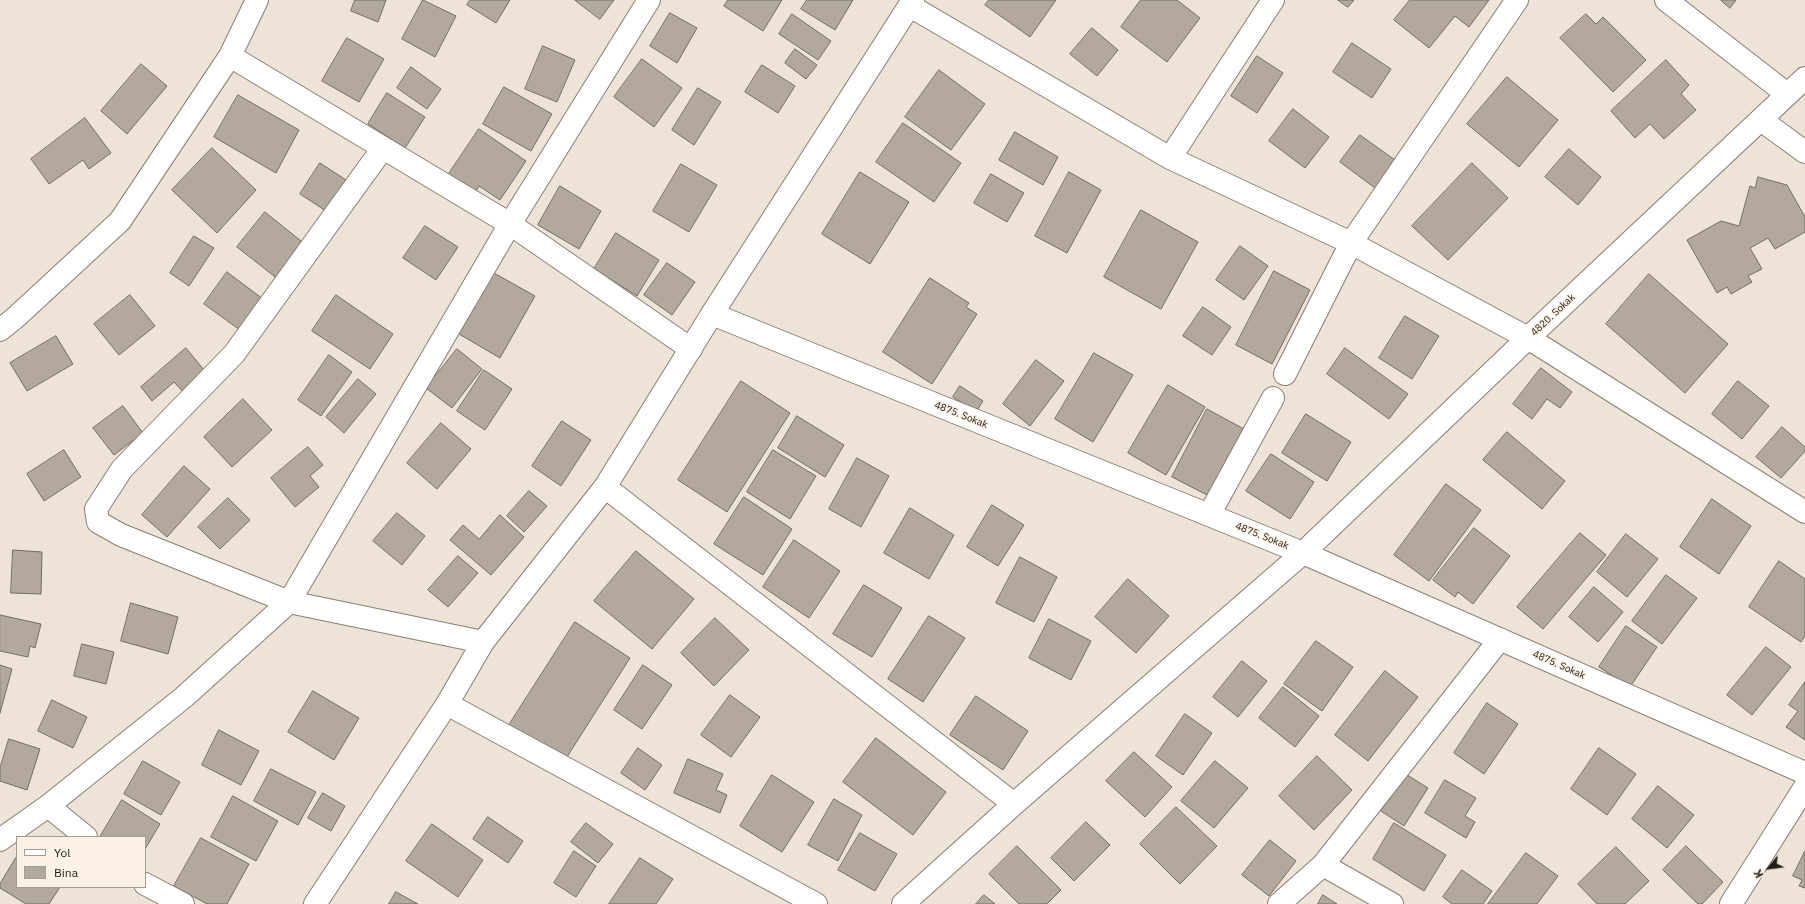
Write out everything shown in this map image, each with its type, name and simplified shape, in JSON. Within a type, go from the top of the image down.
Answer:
[{"type":"street","points":[[0,330],[15,318],[120,221],[230,56],[257,0]]},
{"type":"street","points":[[0,840],[48,806],[184,697],[289,602],[510,224],[649,0]]},
{"type":"street","points":[[1170,158],[1274,0]]},
{"type":"street","points":[[1285,374],[1351,243],[1517,0]]},
{"type":"street","points":[[1666,0],[1788,94]]},
{"type":"street","points":[[316,904],[447,704],[483,642],[605,487],[712,314],[911,3],[1170,158],[1351,243],[1528,338],[1805,512]]},
{"type":"street","points":[[230,56],[510,224],[691,349]]},
{"type":"street","name":"4820. Sokak","points":[[903,904],[1014,804],[1303,553],[1528,338],[1805,78]]},
{"type":"street","points":[[1761,120],[1805,152]]},
{"type":"street","points":[[383,148],[234,354],[122,469],[96,509],[98,522],[121,535],[289,602],[483,642]]},
{"type":"street","name":"4875. Sokak","points":[[712,314],[1303,553],[1805,773]]},
{"type":"street","points":[[1210,515],[1273,398]]},
{"type":"street","points":[[605,487],[1014,804]]},
{"type":"street","points":[[1279,904],[1323,865],[1500,639]]},
{"type":"street","points":[[447,704],[816,904]]},
{"type":"street","points":[[1731,904],[1805,787]]},
{"type":"street","points":[[48,806],[85,836]]},
{"type":"street","points":[[1323,865],[1392,904]]},
{"type":"street","points":[[146,885],[183,904]]},
{"type":"building","points":[[355,0],[386,0],[378,22],[351,11]]},
{"type":"building","points":[[423,0],[456,16],[435,57],[402,39]]},
{"type":"building","points":[[470,0],[510,0],[496,23],[467,5]]},
{"type":"building","points":[[575,0],[614,0],[600,19]]},
{"type":"building","points":[[728,0],[782,0],[763,31],[724,6]]},
{"type":"building","points":[[807,0],[853,0],[835,30],[801,9]]},
{"type":"building","points":[[989,0],[1056,0],[1030,37],[985,5]]},
{"type":"building","points":[[1141,0],[1177,0],[1200,18],[1167,62],[1121,27]]},
{"type":"building","points":[[1338,0],[1354,0],[1348,7]]},
{"type":"building","points":[[1410,0],[1489,0],[1469,27],[1455,16],[1429,48],[1394,20]]},
{"type":"building","points":[[1721,0],[1736,0],[1730,8]]},
{"type":"building","points":[[670,13],[697,28],[677,63],[650,46]]},
{"type":"building","points":[[792,14],[831,41],[818,60],[779,34]]},
{"type":"building","points":[[1586,14],[1596,24],[1603,17],[1646,60],[1613,92],[1560,38]]},
{"type":"building","points":[[1092,28],[1118,50],[1097,76],[1070,54]]},
{"type":"building","points":[[347,38],[384,59],[359,102],[322,81]]},
{"type":"building","points":[[1352,43],[1391,69],[1372,98],[1333,72]]},
{"type":"building","points":[[543,46],[575,60],[557,102],[525,89]]},
{"type":"building","points":[[795,49],[817,65],[806,79],[785,63]]},
{"type":"building","points":[[1257,56],[1283,73],[1257,113],[1231,96]]},
{"type":"building","points":[[642,59],[682,88],[654,127],[614,97]]},
{"type":"building","points":[[1666,60],[1689,85],[1681,94],[1696,110],[1664,139],[1650,124],[1635,138],[1611,111]]},
{"type":"building","points":[[141,64],[167,86],[127,134],[101,111]]},
{"type":"building","points":[[762,65],[795,86],[778,113],[745,92]]},
{"type":"building","points":[[411,67],[441,89],[427,109],[397,88]]},
{"type":"building","points":[[939,70],[985,104],[951,150],[905,117]]},
{"type":"building","points":[[1507,77],[1558,120],[1519,167],[1467,124]]},
{"type":"building","points":[[504,87],[552,114],[531,151],[483,124]]},
{"type":"building","points":[[698,88],[721,102],[694,145],[672,130]]},
{"type":"building","points":[[387,93],[425,117],[405,148],[368,124]]},
{"type":"building","points":[[238,95],[299,130],[276,173],[214,137]]},
{"type":"building","points":[[1293,109],[1329,137],[1305,168],[1269,141]]},
{"type":"building","points":[[85,118],[111,153],[89,169],[83,160],[49,184],[31,159]]},
{"type":"building","points":[[903,123],[961,163],[934,202],[876,162]]},
{"type":"building","points":[[479,129],[526,161],[500,200],[479,186],[473,196],[446,178]]},
{"type":"building","points":[[1015,132],[1058,157],[1043,185],[999,160]]},
{"type":"building","points":[[1360,135],[1395,160],[1375,188],[1340,162]]},
{"type":"building","points":[[212,148],[256,190],[217,233],[172,190]]},
{"type":"building","points":[[1569,149],[1601,177],[1578,205],[1545,177]]},
{"type":"building","points":[[320,163],[346,180],[326,211],[300,194]]},
{"type":"building","points":[[1472,163],[1508,198],[1448,260],[1412,226]]},
{"type":"building","points":[[681,164],[717,185],[689,232],[653,211]]},
{"type":"building","points":[[860,172],[909,202],[870,264],[822,234]]},
{"type":"building","points":[[1069,172],[1101,190],[1067,253],[1035,236]]},
{"type":"building","points":[[991,174],[1024,193],[1007,222],[974,203]]},
{"type":"building","points":[[1758,177],[1787,185],[1805,217],[1805,232],[1775,249],[1768,238],[1750,248],[1762,269],[1748,276],[1752,282],[1731,294],[1727,287],[1717,293],[1687,240],[1721,221],[1739,226],[1750,186],[1755,188]]},
{"type":"building","points":[[560,186],[601,211],[579,249],[538,225]]},
{"type":"building","points":[[1141,210],[1198,242],[1161,309],[1104,277]]},
{"type":"building","points":[[265,212],[306,245],[279,280],[237,247]]},
{"type":"building","points":[[425,226],[458,247],[436,280],[403,258]]},
{"type":"building","points":[[616,233],[659,260],[637,296],[594,269]]},
{"type":"building","points":[[194,236],[214,248],[189,286],[170,273]]},
{"type":"building","points":[[1240,246],[1268,266],[1244,300],[1216,280]]},
{"type":"building","points":[[667,263],[695,282],[672,315],[644,295]]},
{"type":"building","points":[[1274,271],[1310,290],[1272,364],[1236,345]]},
{"type":"building","points":[[227,272],[263,299],[240,330],[204,304]]},
{"type":"building","points":[[494,273],[535,296],[500,358],[459,334]]},
{"type":"building","points":[[1649,274],[1728,344],[1685,393],[1606,324]]},
{"type":"building","points":[[930,278],[969,303],[966,307],[977,314],[932,384],[883,352]]},
{"type":"building","points":[[130,295],[155,326],[119,355],[94,324]]},
{"type":"building","points":[[336,295],[393,334],[370,369],[312,331]]},
{"type":"building","points":[[1203,307],[1231,327],[1212,355],[1183,336]]},
{"type":"building","points":[[1405,316],[1439,336],[1412,379],[1379,358]]},
{"type":"building","points":[[56,336],[73,364],[27,391],[10,363]]},
{"type":"building","points":[[186,348],[208,375],[185,394],[174,382],[152,401],[141,387]]},
{"type":"building","points":[[1345,348],[1408,394],[1389,419],[1327,374]]},
{"type":"building","points":[[457,349],[482,369],[452,408],[426,388]]},
{"type":"building","points":[[1094,353],[1133,375],[1093,442],[1055,419]]},
{"type":"building","points":[[329,355],[352,372],[321,416],[298,400]]},
{"type":"building","points":[[1036,360],[1064,381],[1030,426],[1003,404]]},
{"type":"building","points":[[1541,368],[1572,392],[1560,408],[1547,399],[1532,419],[1513,404]]},
{"type":"building","points":[[484,370],[512,389],[485,430],[457,411]]},
{"type":"building","points":[[358,379],[376,394],[344,433],[326,417]]},
{"type":"building","points":[[741,381],[790,413],[727,512],[678,480]]},
{"type":"building","points":[[1738,381],[1769,406],[1742,439],[1712,414]]},
{"type":"building","points":[[1168,385],[1205,407],[1166,475],[1128,453]]},
{"type":"building","points":[[960,386],[983,401],[976,412],[953,397]]},
{"type":"building","points":[[243,399],[272,430],[232,467],[204,437]]},
{"type":"building","points":[[123,406],[143,433],[114,455],[93,428]]},
{"type":"building","points":[[1207,409],[1244,429],[1209,496],[1172,477]]},
{"type":"building","points":[[1306,414],[1351,442],[1327,481],[1282,453]]},
{"type":"building","points":[[797,416],[844,445],[825,477],[778,448]]},
{"type":"building","points":[[562,421],[591,440],[561,486],[532,466]]},
{"type":"building","points":[[441,423],[471,449],[437,489],[407,463]]},
{"type":"building","points":[[1782,427],[1805,447],[1805,451],[1781,478],[1756,457]]},
{"type":"building","points":[[1507,432],[1565,481],[1542,509],[1483,460]]},
{"type":"building","points":[[308,447],[323,465],[310,476],[319,487],[295,507],[271,478]]},
{"type":"building","points":[[64,450],[81,477],[44,501],[27,474]]},
{"type":"building","points":[[773,450],[816,476],[790,519],[747,492]]},
{"type":"building","points":[[1271,454],[1314,482],[1290,519],[1246,491]]},
{"type":"building","points":[[857,458],[889,476],[861,527],[829,509]]},
{"type":"building","points":[[184,466],[210,489],[167,537],[142,515]]},
{"type":"building","points":[[1446,484],[1481,510],[1429,581],[1394,555]]},
{"type":"building","points":[[529,491],[547,506],[524,532],[507,516]]},
{"type":"building","points":[[744,497],[792,529],[763,575],[714,544]]},
{"type":"building","points":[[228,498],[250,520],[220,549],[198,527]]},
{"type":"building","points":[[1712,499],[1751,526],[1719,574],[1680,547]]},
{"type":"building","points":[[992,505],[1024,525],[998,566],[967,547]]},
{"type":"building","points":[[910,508],[954,535],[929,579],[884,553]]},
{"type":"building","points":[[397,513],[425,536],[402,565],[373,541]]},
{"type":"building","points":[[500,515],[524,537],[491,575],[450,540],[463,525],[479,539]]},
{"type":"building","points":[[1474,528],[1510,556],[1473,604],[1458,592],[1455,597],[1433,580]]},
{"type":"building","points":[[1580,533],[1606,555],[1543,629],[1517,607]]},
{"type":"building","points":[[1626,534],[1658,559],[1627,597],[1597,572]]},
{"type":"building","points":[[794,540],[840,571],[809,618],[763,587]]},
{"type":"building","points":[[13,550],[42,552],[41,594],[11,593]]},
{"type":"building","points":[[636,551],[694,599],[652,649],[594,601]]},
{"type":"building","points":[[458,556],[478,573],[448,607],[428,590]]},
{"type":"building","points":[[1020,557],[1057,577],[1034,622],[996,603]]},
{"type":"building","points":[[1779,561],[1805,579],[1805,636],[1801,642],[1749,607]]},
{"type":"building","points":[[1666,575],[1697,598],[1662,644],[1632,621]]},
{"type":"building","points":[[1128,579],[1169,616],[1136,653],[1095,617]]},
{"type":"building","points":[[864,585],[902,608],[872,657],[833,634]]},
{"type":"building","points":[[1594,587],[1623,612],[1598,642],[1569,617]]},
{"type":"building","points":[[131,603],[178,617],[168,654],[121,641]]},
{"type":"building","points":[[0,615],[41,624],[35,648],[30,646],[28,657],[0,651]]},
{"type":"building","points":[[929,616],[965,638],[923,702],[888,679]]},
{"type":"building","points":[[715,618],[749,650],[714,686],[681,653]]},
{"type":"building","points":[[1049,619],[1091,641],[1071,680],[1029,658]]},
{"type":"building","points":[[575,622],[630,658],[565,760],[509,725]]},
{"type":"building","points":[[1626,626],[1657,647],[1630,687],[1599,667]]},
{"type":"building","points":[[1316,641],[1353,667],[1322,711],[1284,684]]},
{"type":"building","points":[[82,644],[114,652],[106,684],[74,676]]},
{"type":"building","points":[[1766,647],[1791,667],[1752,715],[1727,695]]},
{"type":"building","points":[[1242,661],[1267,681],[1238,717],[1213,697]]},
{"type":"building","points":[[0,665],[12,669],[0,713]]},
{"type":"building","points":[[643,665],[672,685],[642,729],[614,710]]},
{"type":"building","points":[[1385,671],[1418,697],[1368,761],[1335,735]]},
{"type":"building","points":[[1805,682],[1805,740],[1786,727],[1798,711],[1789,705]]},
{"type":"building","points":[[1283,687],[1319,716],[1295,747],[1259,718]]},
{"type":"building","points":[[313,691],[359,718],[334,760],[288,732]]},
{"type":"building","points":[[730,695],[760,717],[731,757],[701,735]]},
{"type":"building","points":[[976,696],[1028,731],[1003,770],[950,735]]},
{"type":"building","points":[[52,700],[87,717],[73,748],[38,731]]},
{"type":"building","points":[[1487,703],[1518,724],[1484,774],[1454,753]]},
{"type":"building","points":[[1185,714],[1212,733],[1183,775],[1156,756]]},
{"type":"building","points":[[219,730],[259,751],[241,785],[202,765]]},
{"type":"building","points":[[876,738],[946,792],[913,835],[843,782]]},
{"type":"building","points":[[9,739],[40,749],[27,790],[0,781],[0,768]]},
{"type":"building","points":[[638,748],[662,765],[645,790],[621,773]]},
{"type":"building","points":[[1599,748],[1636,774],[1607,815],[1571,789]]},
{"type":"building","points":[[1134,752],[1172,787],[1145,817],[1106,781]]},
{"type":"building","points":[[1317,756],[1352,790],[1314,830],[1279,796]]},
{"type":"building","points":[[688,759],[723,774],[716,790],[727,795],[720,813],[674,793]]},
{"type":"building","points":[[143,761],[180,782],[161,815],[124,794]]},
{"type":"building","points":[[1215,761],[1248,788],[1214,828],[1181,801]]},
{"type":"building","points":[[271,769],[316,792],[298,825],[254,801]]},
{"type":"building","points":[[1404,773],[1428,788],[1404,826],[1381,811]]},
{"type":"building","points":[[772,775],[814,802],[782,852],[740,826]]},
{"type":"building","points":[[1445,780],[1476,798],[1465,816],[1475,822],[1466,838],[1425,813]]},
{"type":"building","points":[[1658,786],[1694,815],[1667,848],[1632,819]]},
{"type":"building","points":[[323,793],[345,806],[331,831],[308,818]]},
{"type":"building","points":[[233,796],[278,821],[256,861],[211,837]]},
{"type":"building","points":[[834,799],[862,815],[838,861],[808,845]]},
{"type":"building","points":[[122,800],[160,824],[146,847],[146,836],[101,836]]},
{"type":"building","points":[[1176,807],[1217,846],[1180,884],[1140,844]]},
{"type":"building","points":[[488,817],[523,841],[508,863],[473,839]]},
{"type":"building","points":[[1086,822],[1110,845],[1074,881],[1051,858]]},
{"type":"building","points":[[586,823],[613,844],[598,863],[571,842]]},
{"type":"building","points":[[1394,823],[1446,855],[1424,891],[1373,859]]},
{"type":"building","points":[[432,824],[483,860],[458,897],[406,861]]},
{"type":"building","points":[[860,833],[897,854],[875,891],[838,870]]},
{"type":"building","points":[[201,838],[249,864],[227,904],[207,904],[174,886]]},
{"type":"building","points":[[1270,840],[1296,861],[1269,896],[1242,875]]},
{"type":"building","points":[[1017,846],[1061,890],[1047,904],[1019,904],[989,874]]},
{"type":"building","points":[[1686,846],[1723,882],[1702,904],[1698,904],[1663,870]]},
{"type":"building","points":[[1616,847],[1649,881],[1625,904],[1597,904],[1578,884]]},
{"type":"building","points":[[574,851],[596,866],[576,897],[554,883]]},
{"type":"building","points":[[1805,851],[1805,888],[1799,886],[1802,880],[1793,876]]},
{"type":"building","points":[[1526,853],[1558,876],[1537,904],[1488,904]]},
{"type":"building","points":[[16,858],[16,888],[59,888],[49,904],[26,904],[0,888],[0,884]]},
{"type":"building","points":[[640,858],[673,879],[656,904],[609,904]]},
{"type":"building","points":[[1462,870],[1492,891],[1483,904],[1452,904],[1443,897]]},
{"type":"building","points":[[396,892],[418,904],[389,904]]},
{"type":"building","points":[[984,895],[995,904],[976,904]]},
{"type":"building","points":[[1323,895],[1337,904],[1318,904]]}]
